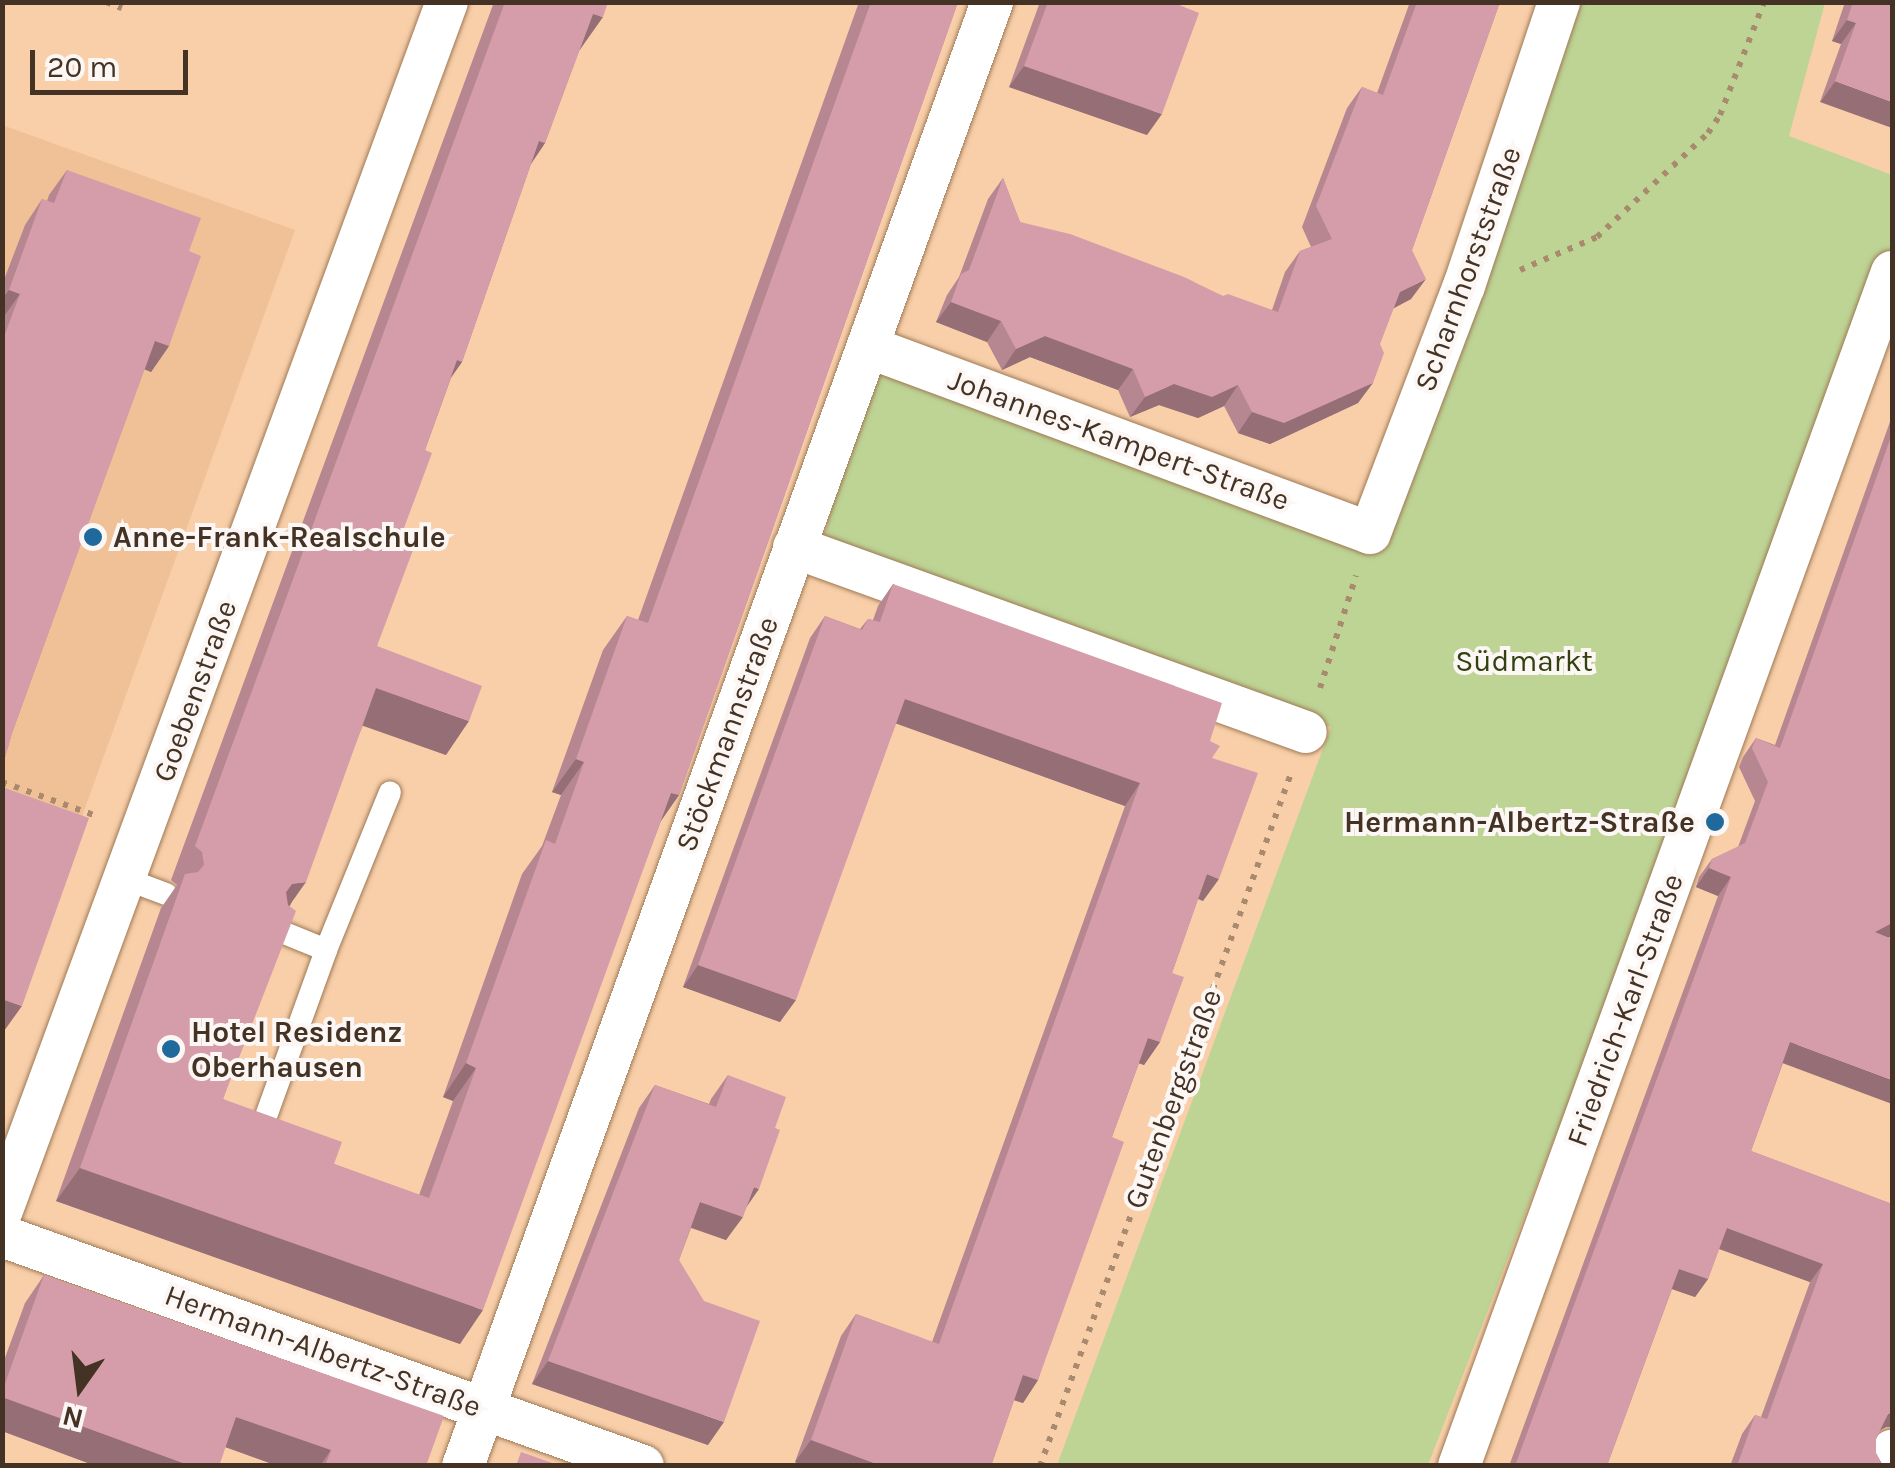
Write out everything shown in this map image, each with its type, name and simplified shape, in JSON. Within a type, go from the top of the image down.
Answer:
[{"type":"street","name":"Goebenstraße","points":[[2,1210],[447,2]]},
{"type":"street","name":"Stöckmannstraße","points":[[464,1466],[481,1408],[992,2]]},
{"type":"street","name":"Scharnhorststraße","points":[[1370,533],[1464,286],[1560,2]]},
{"type":"street","name":"Friedrich-Karl-Straße","points":[[1459,1466],[1892,272]]},
{"type":"street","name":"Johannes-Kampert-Straße","points":[[868,346],[1370,533]]},
{"type":"street","points":[[794,547],[1306,732]]},
{"type":"street","name":"Hermann-Albertz-Straße","points":[[2,1236],[643,1466]]},
{"type":"street","points":[[1887,1466],[1892,1451]]},
{"type":"lane","points":[[260,1130],[326,950],[390,792]]},
{"type":"lane","points":[[126,879],[166,894]]},
{"type":"lane","points":[[277,930],[326,950]]},
{"type":"path","points":[[106,2],[122,8]]},
{"type":"path","points":[[1464,286],[1578,248],[1617,221],[1668,174],[1720,115],[1764,2]]},
{"type":"path","name":"Gutenbergstraße","points":[[1040,1466],[1306,732],[1370,533]]},
{"type":"path","points":[[2,782],[143,833]]},
{"type":"shaded area","name":"Anne-Frank-Realschule","points":[[2,125],[295,230],[4,1031],[2,1031]]},
{"type":"green space","name":"Südmarkt","points":[[1559,3],[1825,3],[1789,136],[1892,175],[1892,266],[1428,1465],[1057,1465],[1331,727],[821,553],[868,347],[1370,532]]},
{"type":"building","points":[[505,2],[608,2],[603,17],[593,14],[545,143],[539,141],[462,362],[457,360],[425,450],[432,453],[401,536],[416,542],[377,646],[482,686],[469,721],[376,688],[306,882],[292,884],[286,892],[288,905],[296,911],[223,1099],[342,1142],[334,1164],[429,1198],[476,1068],[466,1063],[546,840],[555,844],[584,762],[576,759],[627,616],[648,623],[871,2],[958,2],[679,795],[671,793],[483,1310],[80,1168],[185,874],[198,872],[204,865],[202,852],[195,846]]},
{"type":"building","points":[[1048,2],[1172,2],[1199,13],[1162,114],[1024,66]]},
{"type":"building","points":[[1417,2],[1500,2],[1412,250],[1426,279],[1400,292],[1380,344],[1384,353],[1373,383],[1284,423],[1252,412],[1238,385],[1212,397],[1174,384],[1145,397],[1133,369],[1045,336],[1016,349],[1001,321],[951,302],[961,274],[969,270],[1003,178],[1020,222],[1070,234],[1223,296],[1228,294],[1278,312],[1300,251],[1332,239],[1316,206],[1362,87],[1383,95]]},
{"type":"building","points":[[1853,2],[1892,2],[1892,102],[1835,81],[1856,23],[1847,20]]},
{"type":"building","points":[[67,170],[201,218],[189,251],[201,256],[169,346],[155,341],[2,768],[2,342],[20,294],[9,290],[42,199],[54,203]]},
{"type":"building","points":[[1892,434],[1892,923],[1875,932],[1892,939],[1892,1080],[1790,1042],[1751,1151],[1892,1204],[1892,1412],[1876,1439],[1876,1453],[1886,1466],[1737,1466],[1755,1415],[1767,1419],[1823,1264],[1727,1228],[1708,1279],[1679,1269],[1608,1463],[1613,1466],[1515,1466],[1731,877],[1709,868],[1712,859],[1745,843],[1768,782],[1752,748],[1756,738],[1780,748]]},
{"type":"building","points":[[893,584],[1222,703],[1210,741],[1220,746],[1212,758],[1258,773],[1219,879],[1207,874],[1172,973],[1184,977],[1160,1042],[1148,1038],[1112,1137],[1124,1142],[1038,1380],[1023,1375],[991,1466],[882,1466],[811,1440],[856,1314],[939,1344],[1140,783],[905,699],[796,1000],[698,965],[825,616],[862,630],[868,619],[880,622]]},
{"type":"building","points":[[2,787],[89,818],[22,1006],[2,999]]},
{"type":"building","points":[[728,1075],[786,1097],[775,1128],[780,1130],[759,1189],[754,1187],[743,1217],[700,1202],[679,1260],[704,1301],[760,1321],[724,1422],[548,1361],[655,1085],[716,1107]]},
{"type":"building","points":[[44,1275],[444,1416],[426,1466],[325,1466],[331,1450],[236,1417],[219,1466],[191,1466],[2,1397]]},
{"type":"building","points":[[521,1452],[561,1466],[516,1466]]},
{"type":"place","name":"Anne-Frank-Realschule","points":[[93,537]]},
{"type":"place","name":"Hermann-Albertz-Straße","points":[[1715,822]]},
{"type":"place","name":"Hotel Residenz Oberhausen","points":[[171,1049]]}]
